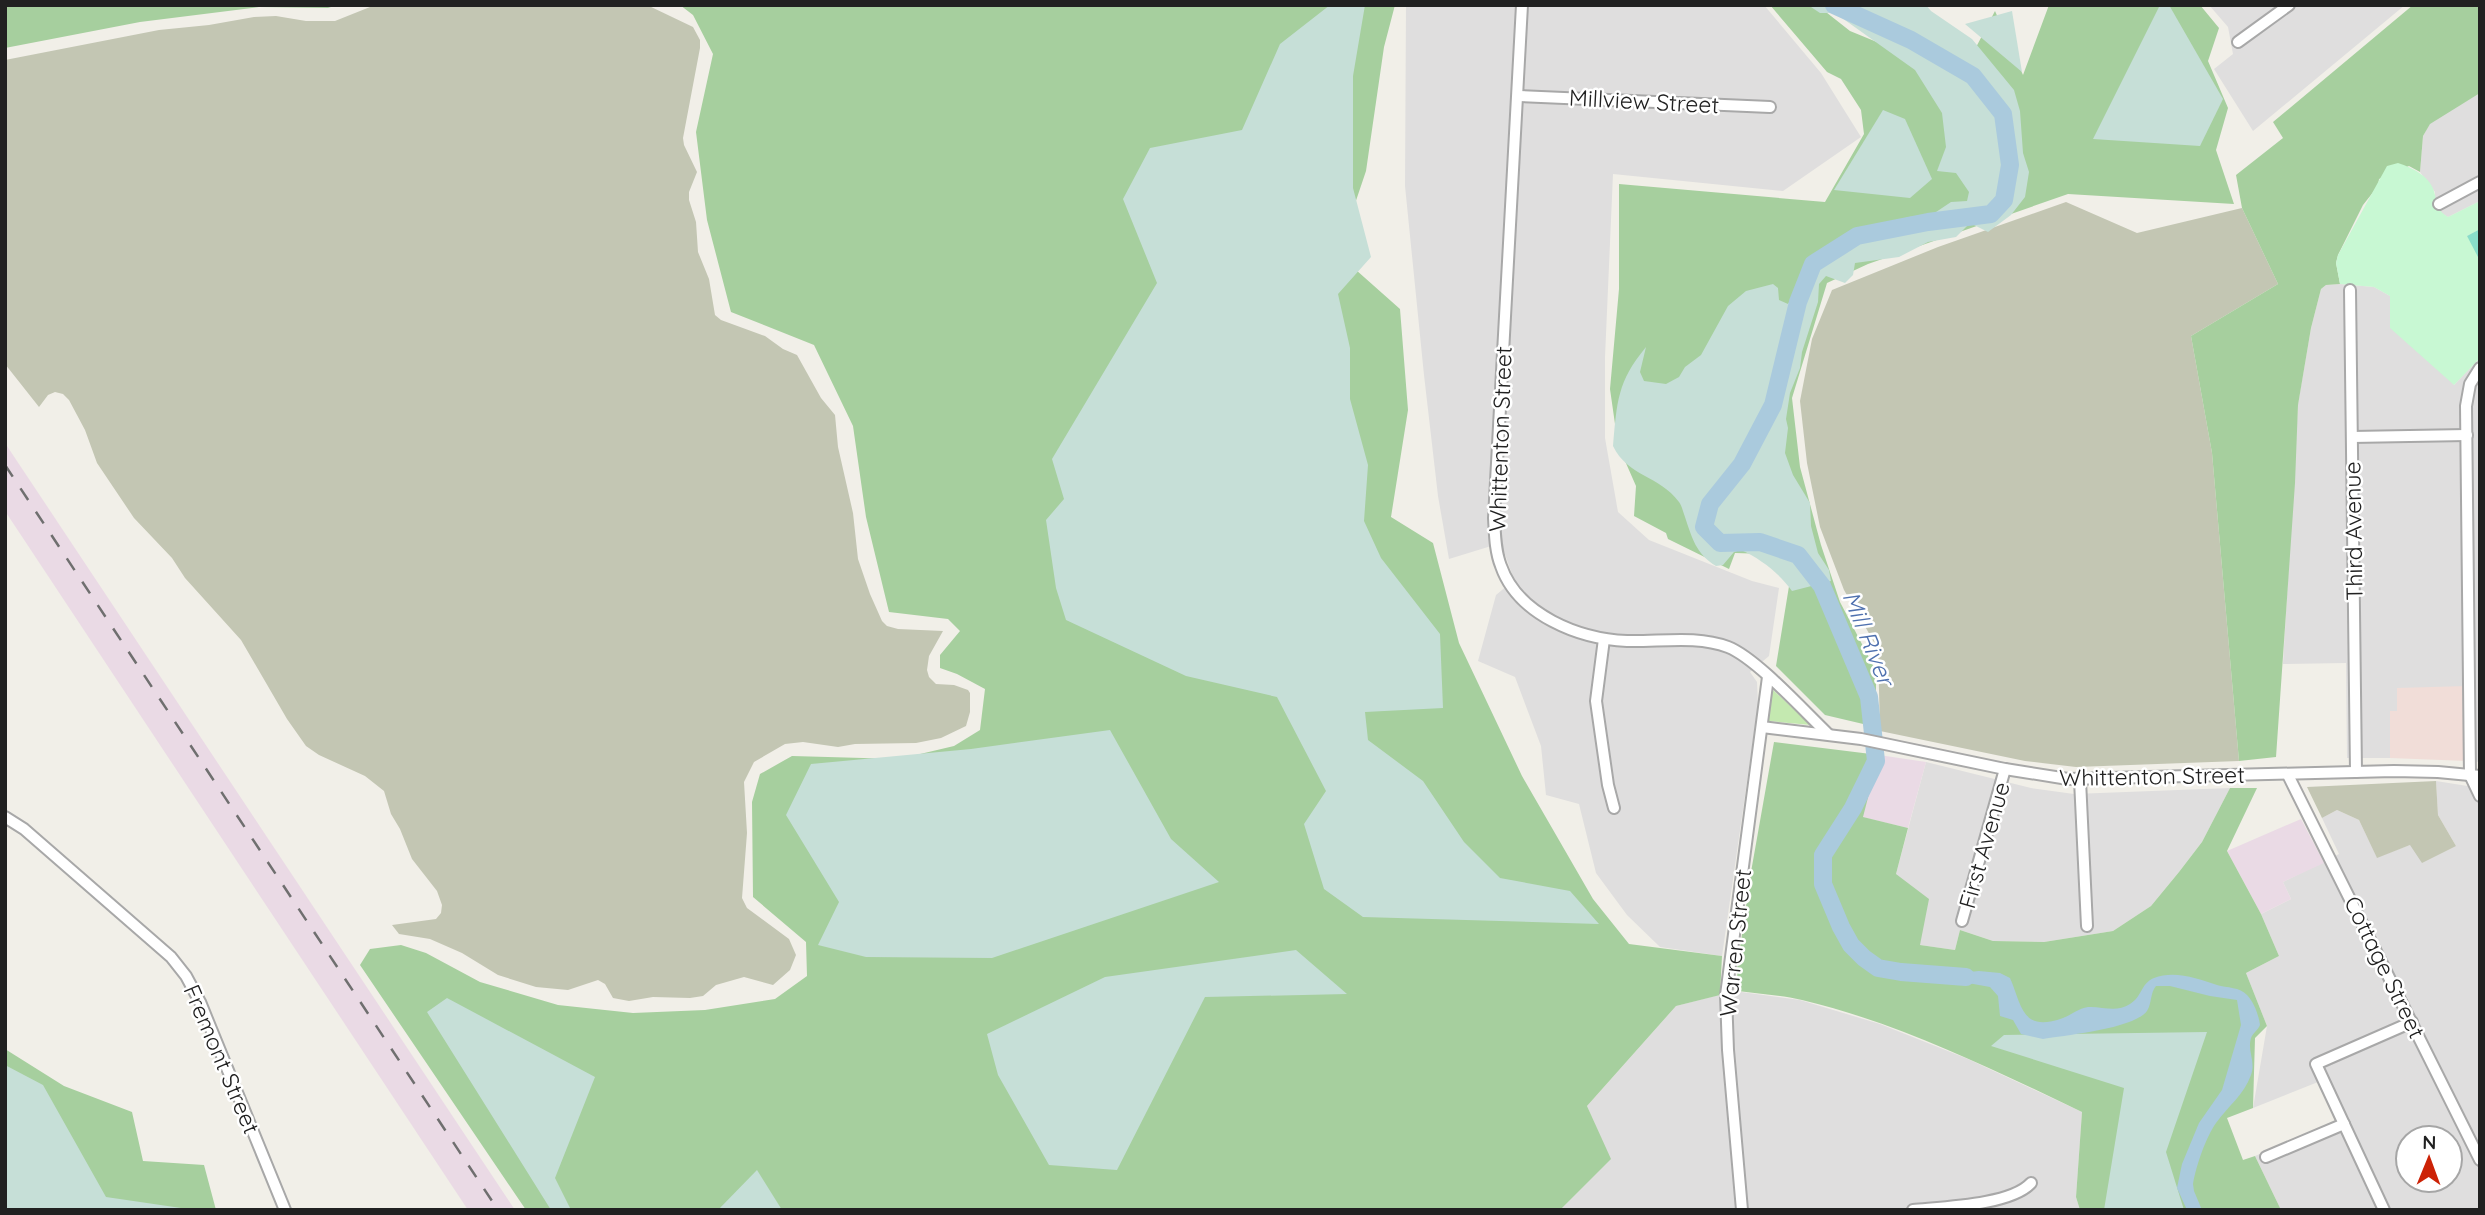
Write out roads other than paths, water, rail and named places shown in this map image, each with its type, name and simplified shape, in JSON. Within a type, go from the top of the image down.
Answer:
[{"type":"street","name":"Whittenton Street","points":[[1522,5],[1494,518],[1496,547],[1506,578],[1529,605],[1571,630],[1605,639],[1715,643],[1740,653],[1828,734]]},
{"type":"street","points":[[2238,42],[2289,5]]},
{"type":"street","name":"Millview Street","points":[[1518,96],[1770,107]]},
{"type":"street","points":[[2439,204],[2480,183]]},
{"type":"street","name":"Third Avenue","points":[[2350,290],[2356,772]]},
{"type":"street","points":[[2480,368],[2467,391],[2475,776],[2480,796]]},
{"type":"street","points":[[2352,437],[2467,435]]},
{"type":"street","points":[[1605,639],[1597,701],[1608,785],[1614,807]]},
{"type":"street","name":"Warren Street","points":[[1742,1210],[1726,995],[1768,677]]},
{"type":"street","name":"Whittenton Street","points":[[1762,727],[1861,739],[2057,779],[2409,771],[2475,776]]},
{"type":"street","name":"First Avenue","points":[[1962,921],[2005,769]]},
{"type":"street","name":"Cottage Street","points":[[2288,775],[2480,1160]]},
{"type":"street","points":[[2080,780],[2087,926]]},
{"type":"street","name":"Fremont Street","points":[[5,817],[24,829],[77,874],[156,943],[182,970],[200,1002],[285,1210]]},
{"type":"street","points":[[2384,1210],[2316,1064],[2412,1022]]},
{"type":"street","points":[[2266,1157],[2344,1124]]},
{"type":"street","points":[[1913,1210],[2004,1198],[2022,1191],[2031,1183]]},
{"type":"waterway","name":"Mill River","points":[[1834,5],[1911,40],[1973,76],[2003,114],[2010,165],[2004,200],[1991,214],[1928,222],[1857,236],[1813,264],[1798,302],[1773,405],[1742,464],[1710,504],[1704,527],[1720,543],[1760,542],[1798,555],[1822,586],[1869,697],[1876,761],[1853,808],[1823,855],[1823,884],[1851,945],[1878,968],[1966,977]]},
{"type":"railway","points":[[5,465],[498,1210]]}]
